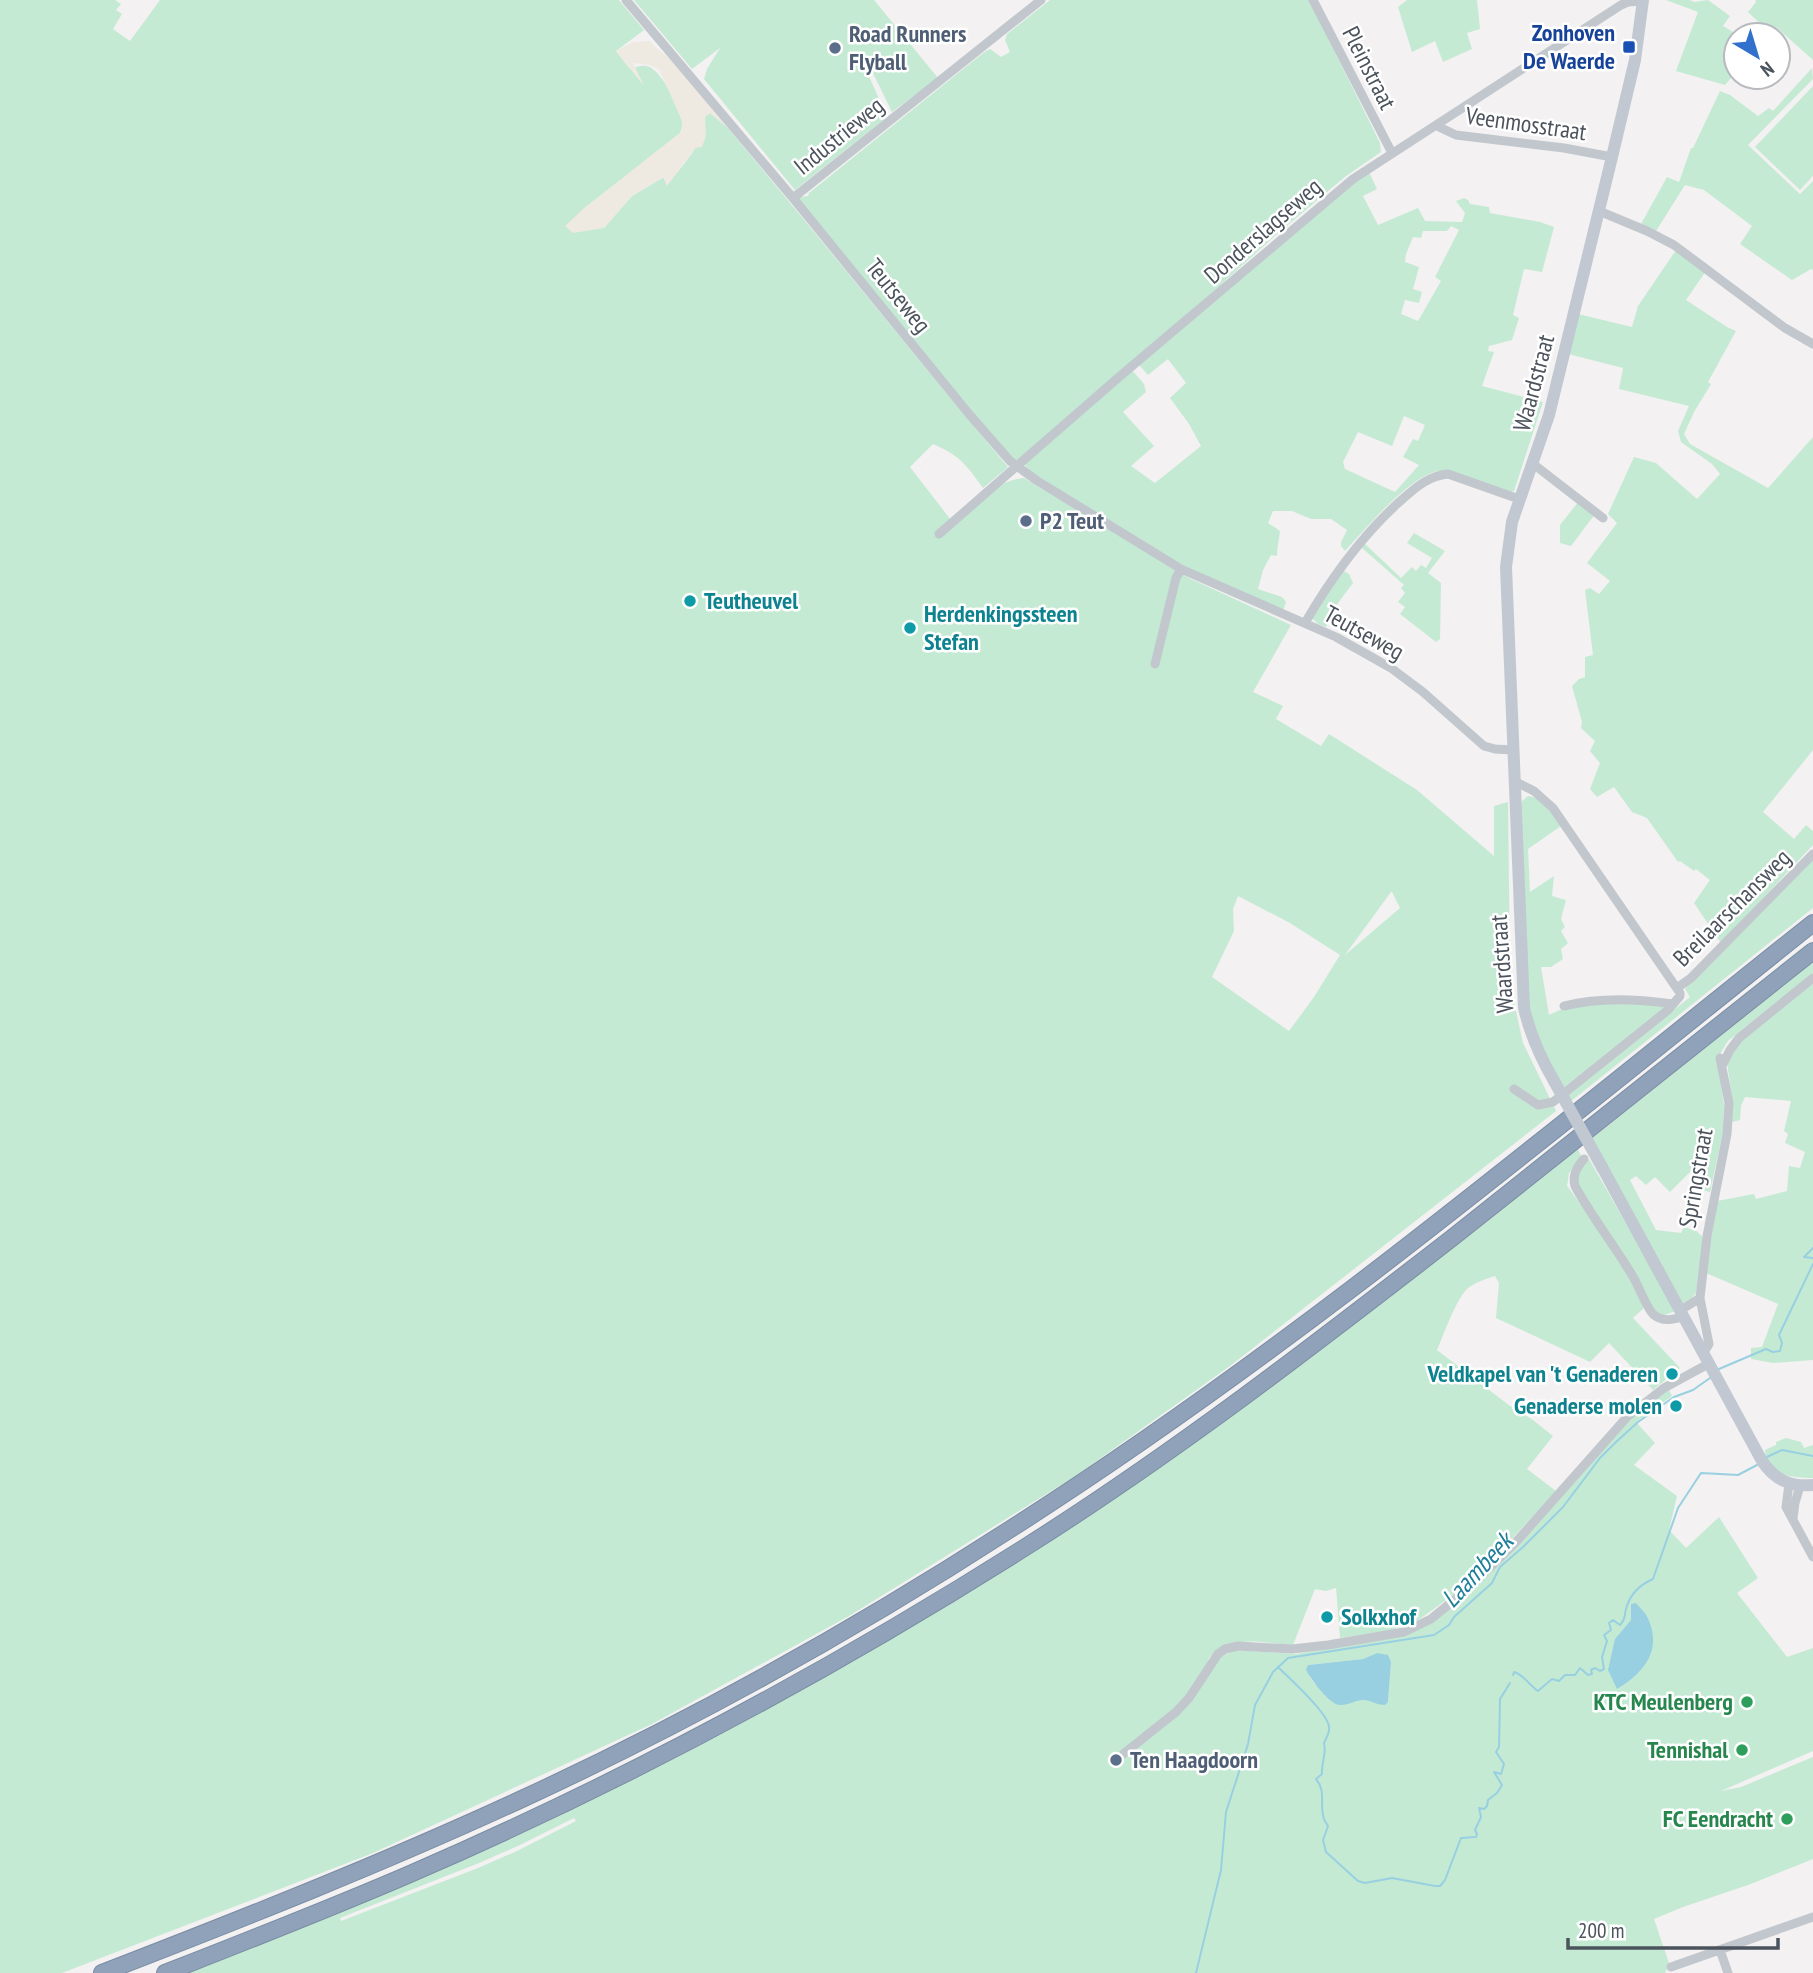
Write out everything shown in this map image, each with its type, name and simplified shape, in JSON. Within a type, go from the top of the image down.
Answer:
[{"type":"highway","points":[[103,1973],[402,1853],[528,1796],[763,1677],[932,1578],[1090,1477],[1238,1373],[1429,1228],[1813,923]]},
{"type":"highway","points":[[165,1973],[399,1879],[539,1816],[664,1755],[775,1696],[946,1597],[1104,1496],[1252,1391],[1420,1263],[1813,951]]},
{"type":"street","name":"Teutseweg","points":[[626,0],[793,198],[975,422],[1017,467],[1181,569],[1336,637],[1391,668],[1423,692],[1484,746],[1495,750],[1513,750]]},
{"type":"street","name":"Industrieweg","points":[[793,198],[1041,0]]},
{"type":"street","name":"Pleinstraat","points":[[1313,0],[1392,153]]},
{"type":"street","name":"Donderslagseweg","points":[[939,534],[1353,179],[1621,5],[1643,1]]},
{"type":"street","name":"Waardstraat","points":[[1643,1],[1635,60],[1557,386],[1519,499],[1506,567],[1524,1008],[1536,1046],[1554,1081],[1707,1358]]},
{"type":"street","name":"Veenmosstraat","points":[[1437,126],[1456,135],[1564,148],[1612,157]]},
{"type":"street","points":[[1599,211],[1674,245],[1785,328],[1813,344]]},
{"type":"street","points":[[1532,463],[1603,518]]},
{"type":"street","points":[[1305,623],[1331,581],[1362,540],[1421,484],[1436,475],[1448,474],[1519,499]]},
{"type":"street","points":[[1155,664],[1176,578],[1181,569]]},
{"type":"street","points":[[1514,781],[1534,791],[1553,808],[1680,996],[1553,1102],[1538,1105],[1514,1088]]},
{"type":"street","name":"Breilaarschansweg","points":[[1677,988],[1691,978],[1813,854]]},
{"type":"street","name":"Springstraat","points":[[1813,978],[1739,1038],[1721,1062],[1729,1103],[1727,1134],[1707,1236],[1700,1298],[1709,1344],[1707,1358],[1762,1461],[1772,1474],[1800,1485],[1793,1518],[1813,1557]]},
{"type":"street","points":[[1564,1006],[1600,999],[1673,1004]]},
{"type":"street","points":[[1584,1159],[1576,1170],[1573,1181],[1575,1186],[1629,1270],[1653,1315],[1676,1319],[1700,1298]]},
{"type":"street","points":[[1122,1755],[1177,1712],[1218,1654],[1225,1649],[1238,1646],[1292,1649],[1340,1643],[1404,1632],[1431,1619],[1469,1588],[1516,1542],[1627,1417],[1707,1358]]},
{"type":"street","points":[[1671,1967],[1812,1921]]},
{"type":"street","points":[[1720,1950],[1728,1973]]},
{"type":"green space","points":[[0,0],[115,0],[121,4],[116,10],[122,14],[113,29],[130,41],[160,0],[619,0],[644,30],[616,51],[630,69],[647,66],[658,74],[674,99],[682,126],[680,133],[582,210],[604,228],[632,196],[664,177],[667,185],[697,145],[705,117],[710,113],[727,127],[1008,467],[983,488],[962,462],[933,444],[910,467],[954,524],[995,489],[1024,478],[1189,578],[1291,625],[1253,692],[1283,706],[1276,719],[1321,746],[1329,734],[1417,790],[1494,856],[1494,806],[1508,802],[1510,970],[1514,1002],[1523,1043],[1556,1111],[1230,1366],[1074,1477],[849,1616],[652,1724],[373,1853],[62,1973],[0,1973]],"holes":[[[1391,892],[1400,908],[1345,955]],[[1238,896],[1290,923],[1340,955],[1289,1031],[1212,977],[1234,931],[1233,909]]]},
{"type":"green space","points":[[634,0],[874,0],[938,78],[892,112],[865,57],[861,58],[887,117],[795,190],[704,79],[720,48],[692,69]]},
{"type":"green space","points":[[1050,0],[1309,0],[1380,143],[1381,152],[1346,176],[1277,234],[1037,450],[1132,370],[1144,384],[1146,392],[1123,412],[1154,446],[1131,466],[1155,483],[1201,446],[1170,398],[1186,383],[1168,359],[1148,375],[1139,365],[1369,172],[1377,189],[1363,196],[1378,225],[1418,208],[1425,221],[1462,222],[1465,213],[1456,201],[1464,198],[1470,204],[1489,207],[1490,213],[1554,227],[1542,272],[1524,269],[1513,315],[1519,318],[1512,340],[1489,346],[1488,351],[1494,352],[1482,386],[1543,402],[1514,491],[1448,472],[1430,474],[1390,503],[1345,551],[1341,542],[1347,530],[1331,519],[1311,519],[1292,511],[1273,511],[1268,523],[1280,531],[1277,556],[1271,555],[1263,570],[1258,589],[1282,597],[1286,602],[1283,611],[1185,567],[1031,472],[1025,465],[1026,460],[1017,467],[793,198],[808,196],[983,53],[990,49],[1001,57],[1010,52],[1005,40],[1007,34]],"holes":[[[1451,226],[1459,230],[1435,277],[1441,281],[1418,321],[1401,314],[1405,300],[1419,303],[1422,292],[1413,289],[1419,267],[1405,262],[1413,237],[1421,238],[1423,231],[1447,231]],[[1404,416],[1425,425],[1418,441],[1413,439],[1403,457],[1419,465],[1395,492],[1345,469],[1343,462],[1358,432],[1392,446]]]},
{"type":"green space","points":[[1407,0],[1477,0],[1480,29],[1467,33],[1472,49],[1443,62],[1435,41],[1412,52],[1398,7]]},
{"type":"green space","points":[[1666,0],[1708,0],[1730,16],[1726,21],[1722,21],[1722,84],[1676,71],[1698,12]]},
{"type":"green space","points":[[1755,0],[1813,0],[1813,60],[1792,41],[1792,21],[1757,21],[1748,12]]},
{"type":"green space","points":[[1812,68],[1813,79],[1748,145],[1800,194],[1813,181],[1813,270],[1792,280],[1740,244],[1752,226],[1704,190],[1685,185],[1656,231],[1641,224],[1667,177],[1679,182],[1691,148],[1720,91],[1730,95],[1758,116],[1769,108],[1773,111]]},
{"type":"green space","points":[[1813,86],[1813,176],[1800,190],[1755,147]]},
{"type":"green space","points":[[1676,250],[1706,271],[1686,300],[1736,331],[1684,434],[1690,444],[1768,488],[1813,437],[1813,750],[1763,812],[1794,839],[1806,825],[1813,831],[1813,845],[1721,943],[1694,903],[1710,880],[1696,869],[1694,871],[1678,862],[1647,818],[1632,812],[1614,787],[1597,797],[1590,789],[1600,763],[1590,751],[1595,741],[1581,728],[1582,722],[1572,686],[1585,677],[1585,657],[1593,655],[1585,590],[1590,588],[1599,594],[1610,581],[1587,563],[1617,523],[1608,514],[1634,457],[1656,463],[1697,499],[1720,474],[1712,464],[1681,442],[1678,431],[1689,406],[1619,389],[1623,368],[1568,354],[1578,314],[1632,327],[1638,306]]},
{"type":"green space","points":[[1579,501],[1595,514],[1571,546],[1560,543],[1560,525]]},
{"type":"green space","points":[[1414,533],[1445,551],[1428,573],[1441,583],[1440,639],[1436,642],[1400,614],[1405,607],[1398,602],[1405,593],[1401,588],[1404,585],[1361,547],[1364,543],[1401,578],[1412,567],[1416,571],[1421,565],[1426,568],[1432,558],[1407,543]]},
{"type":"green space","points":[[1342,570],[1349,574],[1353,583],[1335,607],[1326,627],[1312,618]]},
{"type":"green space","points":[[1528,796],[1543,803],[1561,826],[1528,849],[1530,892],[1554,876],[1552,896],[1566,900],[1561,919],[1565,927],[1561,931],[1568,943],[1561,949],[1563,959],[1551,967],[1541,967],[1549,1015],[1562,1009],[1611,1000],[1667,1007],[1563,1088],[1535,1033],[1528,1005],[1521,807],[1522,801]]},
{"type":"green space","points":[[1813,857],[1813,908],[1570,1102],[1566,1096],[1690,997],[1685,989],[1689,982]]},
{"type":"green space","points":[[1813,962],[1813,973],[1728,1041],[1717,1059],[1724,1105],[1723,1132],[1710,1192],[1702,1190],[1706,1173],[1698,1164],[1670,1192],[1655,1177],[1646,1185],[1636,1176],[1630,1180],[1656,1230],[1681,1233],[1684,1227],[1702,1236],[1696,1293],[1682,1304],[1590,1140]]},
{"type":"green space","points":[[1813,982],[1813,1360],[1773,1363],[1751,1359],[1751,1348],[1762,1347],[1778,1304],[1706,1273],[1706,1267],[1717,1201],[1754,1194],[1756,1199],[1787,1191],[1789,1166],[1800,1168],[1805,1152],[1785,1143],[1788,1134],[1784,1131],[1791,1101],[1745,1097],[1740,1120],[1732,1122],[1732,1097],[1727,1063],[1741,1041]]},
{"type":"green space","points":[[1578,1149],[1582,1158],[1569,1173],[1567,1186],[1598,1227],[1645,1307],[1633,1318],[1680,1368],[1653,1390],[1609,1343],[1590,1362],[1496,1318],[1499,1283],[1495,1276],[1471,1286],[1459,1300],[1437,1350],[1553,1436],[1527,1469],[1556,1491],[1498,1554],[1456,1593],[1417,1621],[1389,1631],[1340,1638],[1336,1588],[1326,1591],[1315,1589],[1293,1645],[1237,1643],[1217,1651],[1208,1659],[1214,1663],[1235,1650],[1296,1654],[1394,1638],[1437,1617],[1616,1433],[1669,1390],[1672,1396],[1636,1422],[1655,1443],[1634,1465],[1677,1496],[1669,1530],[1686,1548],[1719,1517],[1758,1578],[1737,1593],[1787,1657],[1813,1648],[1813,1751],[1721,1791],[1741,1787],[1813,1757],[1813,1859],[1654,1919],[1669,1963],[1665,1973],[187,1973],[338,1913],[705,1741],[804,1689],[1024,1557],[1458,1243]],"holes":[[[1377,1653],[1391,1662],[1388,1702],[1334,1694],[1315,1684],[1310,1677],[1308,1665],[1363,1659]],[[574,1818],[576,1821],[517,1851],[341,1921],[340,1918],[479,1863]]]},
{"type":"green space","points":[[1589,1159],[1676,1311],[1661,1316],[1655,1312],[1577,1183],[1580,1170]]},
{"type":"green space","points":[[1786,1438],[1801,1442],[1804,1448],[1813,1445],[1813,1478],[1782,1474],[1770,1465],[1765,1450]]},
{"type":"sand","points":[[650,41],[685,75],[727,127],[710,113],[705,117],[706,136],[702,147],[695,148],[667,186],[663,177],[632,196],[604,228],[573,233],[565,226],[582,210],[680,133],[683,123],[659,69],[633,63],[644,86],[616,51],[633,42]]},
{"type":"water","points":[[1636,1603],[1649,1621],[1653,1643],[1642,1669],[1617,1689],[1608,1670],[1615,1639],[1631,1620],[1631,1604]]},
{"type":"water","points":[[1377,1653],[1388,1655],[1391,1662],[1388,1702],[1385,1705],[1363,1700],[1337,1704],[1321,1691],[1306,1670],[1308,1665],[1363,1659]]},
{"type":"waterway","name":"Laambeek","points":[[1813,1248],[1804,1257],[1813,1258]]},
{"type":"waterway","name":"Laambeek","points":[[1719,1369],[1766,1349],[1780,1351],[1782,1343],[1779,1335],[1813,1264]]},
{"type":"waterway","name":"Laambeek","points":[[1196,1973],[1221,1870],[1226,1812],[1248,1744],[1255,1705],[1273,1672],[1288,1658],[1434,1635],[1449,1625],[1454,1617],[1492,1583],[1500,1567],[1563,1507],[1600,1458],[1616,1442],[1638,1422],[1674,1397],[1693,1390],[1710,1378]]},
{"type":"waterway","points":[[1767,1457],[1782,1450],[1813,1456]]},
{"type":"waterway","points":[[1513,1675],[1514,1672],[1520,1675],[1538,1691],[1552,1679],[1559,1681],[1565,1675],[1575,1675],[1580,1668],[1588,1675],[1592,1674],[1591,1670],[1595,1668],[1600,1671],[1604,1669],[1602,1657],[1607,1641],[1604,1635],[1611,1630],[1609,1623],[1613,1620],[1620,1625],[1633,1594],[1653,1579],[1678,1508],[1701,1473],[1738,1475],[1757,1465]]},
{"type":"waterway","points":[[1278,1667],[1308,1696],[1327,1721],[1329,1729],[1324,1743],[1322,1774],[1316,1779],[1321,1788],[1323,1816],[1328,1826],[1323,1840],[1326,1852],[1358,1881],[1365,1883],[1392,1878],[1440,1886],[1445,1880],[1461,1838],[1476,1837],[1475,1830],[1481,1817],[1479,1808],[1484,1809],[1488,1800],[1502,1785],[1494,1772],[1501,1774],[1504,1764],[1496,1752],[1499,1747],[1500,1699],[1510,1683]]},
{"type":"place","name":"Zonhoven De Waerde","points":[[1629,47]]},
{"type":"place","name":"Road Runners Flyball","points":[[835,48]]},
{"type":"place","name":"P2 Teut","points":[[1026,521]]},
{"type":"place","name":"Teutheuvel","points":[[690,601]]},
{"type":"place","name":"Herdenkingssteen Stefan","points":[[910,628]]},
{"type":"place","name":"Veldkapel van 't Genaderen","points":[[1672,1374]]},
{"type":"place","name":"Genaderse molen","points":[[1676,1406]]},
{"type":"place","name":"Solkxhof","points":[[1327,1617]]},
{"type":"place","name":"KTC Meulenberg","points":[[1747,1702]]},
{"type":"place","name":"Tennishal","points":[[1742,1750]]},
{"type":"place","name":"Ten Haagdoorn","points":[[1116,1760]]},
{"type":"place","name":"FC Eendracht","points":[[1787,1819]]}]
